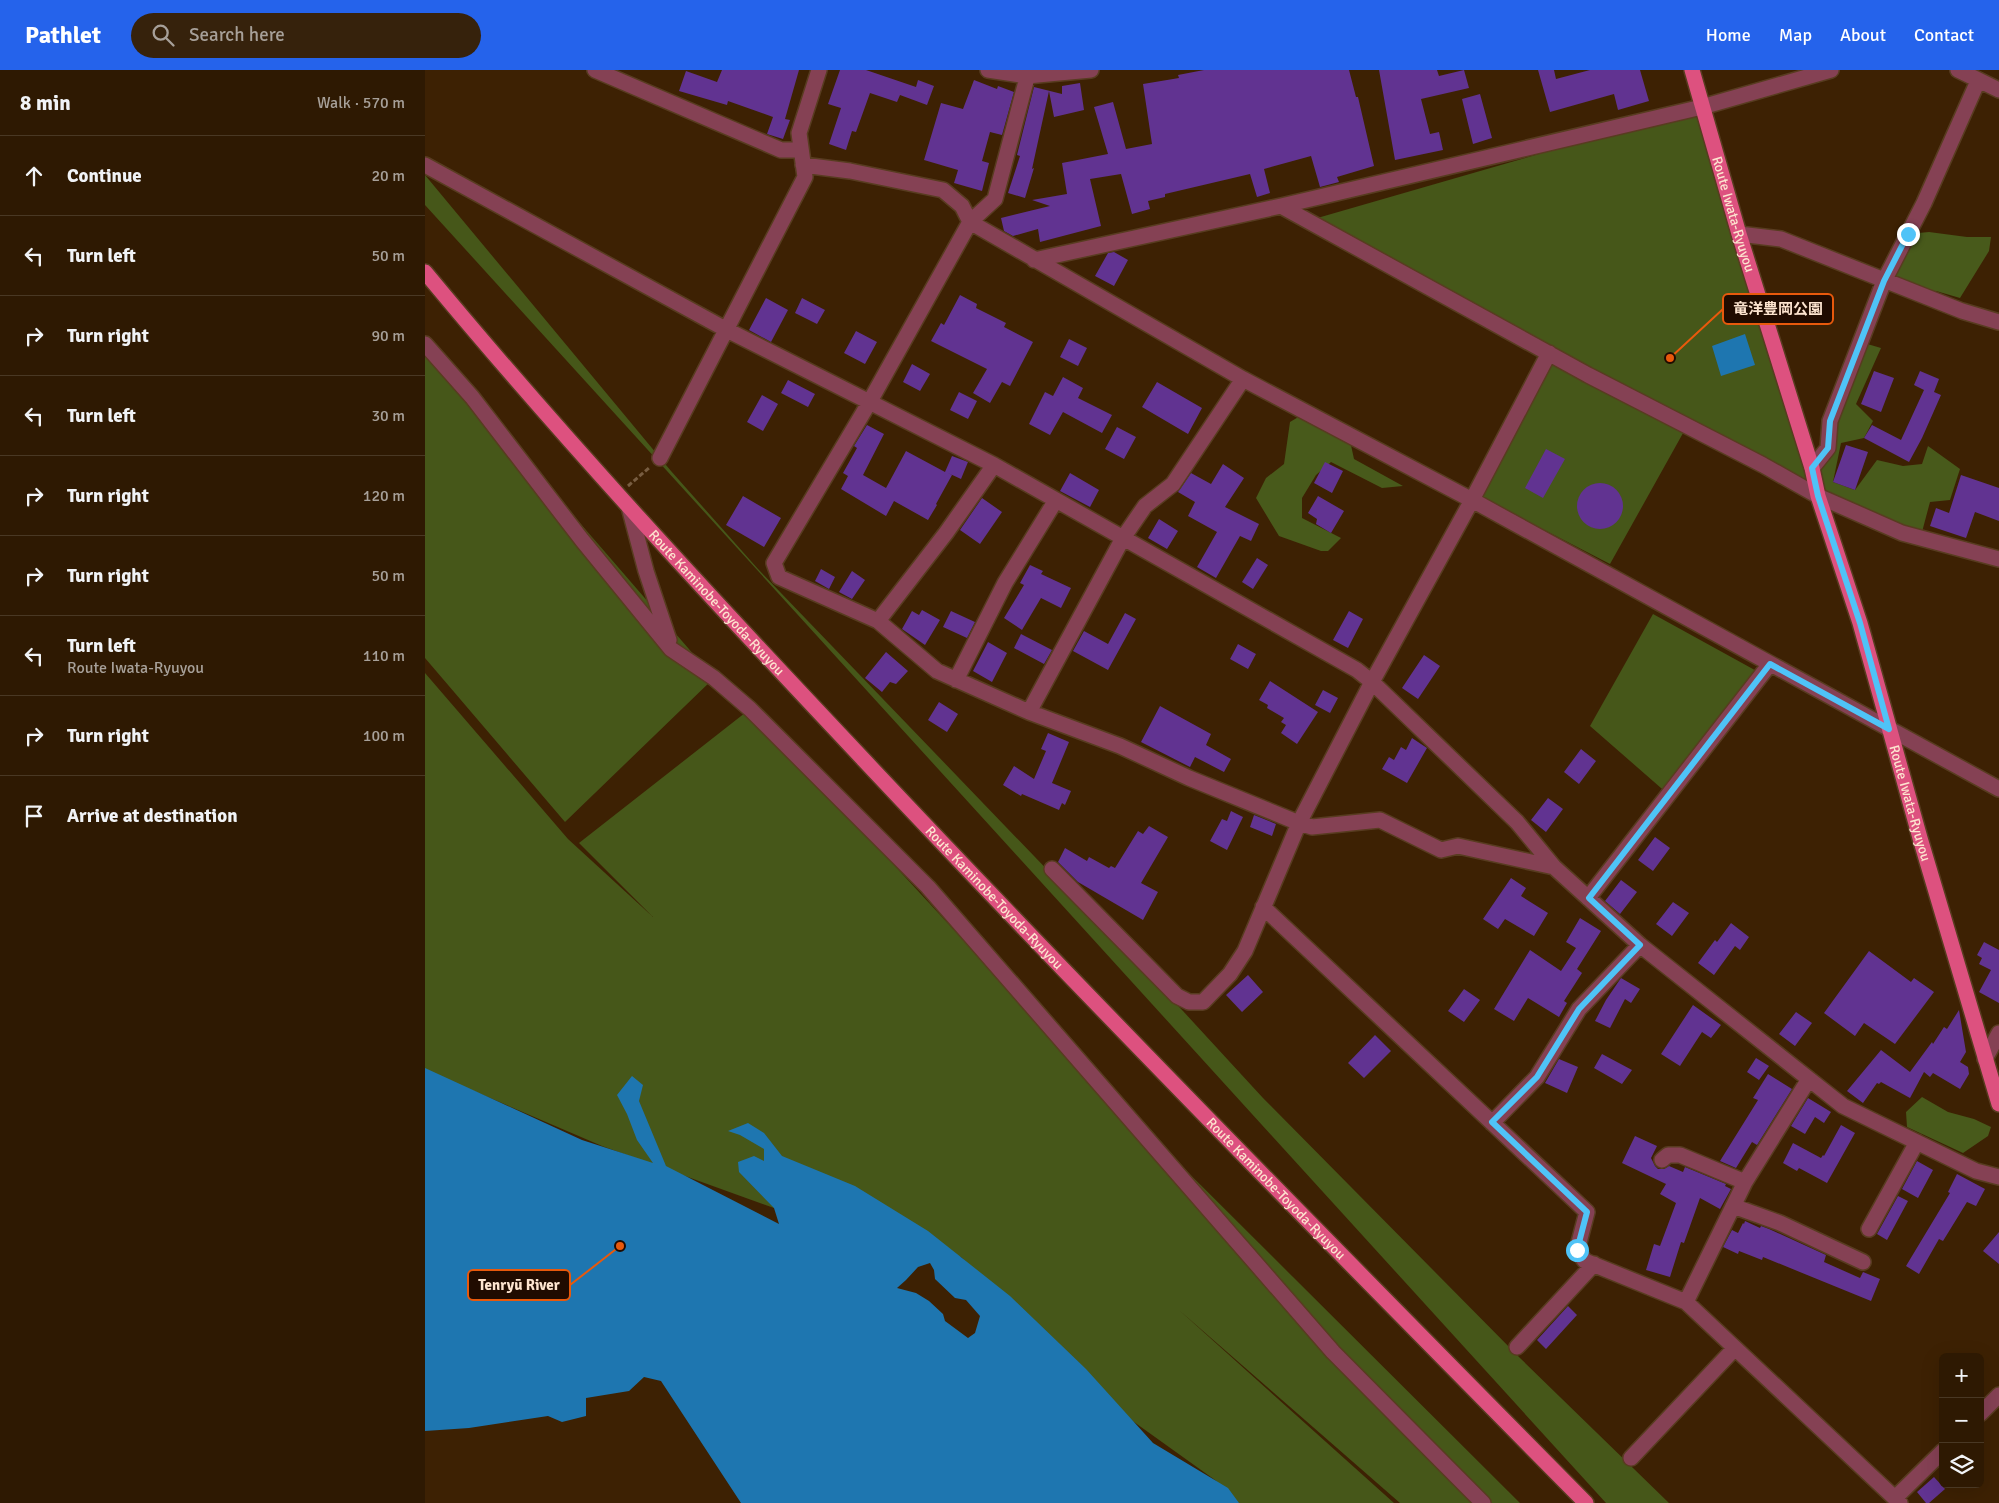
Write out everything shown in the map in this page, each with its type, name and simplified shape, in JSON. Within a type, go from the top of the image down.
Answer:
[{"type":"main road","name":"Route Iwata-Ryuyou","points":[[1692,70],[1739,234],[1812,468],[1818,496],[1860,623],[1889,729],[1999,1104]]},
{"type":"main road","name":"Route Kaminobe-Toyoda-Ryuyou","points":[[425,272],[492,353],[629,507],[974,876],[1331,1245],[1586,1503]]},
{"type":"street","points":[[595,70],[781,150],[801,150]]},
{"type":"street","points":[[660,458],[805,177],[799,133],[819,70]]},
{"type":"street","points":[[988,70],[1028,73],[1091,70]]},
{"type":"street","points":[[1034,260],[1281,206],[1702,107],[1831,70]]},
{"type":"street","points":[[1958,70],[1999,90]]},
{"type":"street","points":[[1028,73],[995,199],[970,222],[869,403],[774,563],[779,577],[879,621],[937,672],[1029,712],[1120,746],[1189,778],[1299,823],[1312,827],[1380,820],[1441,850],[1458,846],[1553,867]]},
{"type":"street","points":[[1812,468],[1828,448],[1830,421],[1884,281],[1924,204],[1979,81]]},
{"type":"street","points":[[425,165],[727,330],[994,465],[1357,670],[1372,682],[1517,822],[1553,867],[1640,945],[1843,1106],[1976,1171],[1999,1177]]},
{"type":"street","points":[[803,166],[850,171],[943,190],[962,206],[970,222],[1243,379],[1472,500],[1999,789]]},
{"type":"street","points":[[1281,206],[1588,375],[1818,496],[1902,533],[1999,559]]},
{"type":"street","points":[[1739,234],[1781,239],[1962,311],[1999,322]]},
{"type":"street","points":[[425,344],[472,397],[582,540],[671,648],[714,678],[749,709],[928,887],[1333,1352],[1483,1503]]},
{"type":"street","points":[[1052,869],[1177,996],[1189,1002],[1203,1002],[1230,974],[1245,951],[1299,823],[1372,682],[1472,500],[1549,352]]},
{"type":"street","points":[[1029,712],[1123,538],[1145,506],[1173,484],[1243,379]]},
{"type":"street","points":[[879,621],[946,533],[994,465]]},
{"type":"street","points":[[956,680],[1005,583],[1056,500]]},
{"type":"street","points":[[629,507],[646,571],[671,648]]},
{"type":"street","points":[[1589,898],[1770,664]]},
{"type":"street","points":[[1263,907],[1587,1212],[1577,1250],[1585,1261],[1686,1302],[1898,1501],[1939,1455]]},
{"type":"street","points":[[1492,1122],[1537,1077],[1579,1009],[1640,945]]},
{"type":"street","points":[[1985,1060],[1999,1033]]},
{"type":"street","points":[[1686,1302],[1745,1182],[1809,1079]]},
{"type":"street","points":[[1869,1229],[1917,1142]]},
{"type":"street","points":[[1661,1160],[1668,1155],[1680,1155],[1745,1182]]},
{"type":"street","points":[[1733,1206],[1780,1223],[1863,1262]]},
{"type":"street","points":[[1517,1347],[1594,1264]]},
{"type":"street","points":[[1631,1458],[1735,1348]]},
{"type":"street","points":[[1984,1410],[1999,1395]]},
{"type":"path","points":[[624,490],[660,458]]},
{"type":"green space","points":[[1702,107],[1818,496],[1307,221]]},
{"type":"green space","points":[[425,175],[671,471],[758,569],[1183,1011],[1263,1098],[1520,1358],[1669,1503],[1606,1503],[425,205]]},
{"type":"green space","points":[[1929,232],[1967,237],[1991,237],[1989,251],[1960,298],[1936,291],[1906,290],[1896,275],[1894,269],[1897,256],[1908,234]]},
{"type":"green space","points":[[1864,343],[1881,348],[1856,404],[1873,421],[1864,438],[1841,443],[1833,482],[1855,490],[1877,460],[1903,466],[1922,464],[1928,446],[1960,469],[1950,500],[1930,502],[1922,532],[1907,526],[1869,519],[1842,507],[1815,483],[1812,468]]},
{"type":"green space","points":[[425,344],[714,678],[565,822],[425,658]]},
{"type":"green space","points":[[1551,354],[1687,426],[1610,564],[1475,494]]},
{"type":"green space","points":[[1305,413],[1349,436],[1354,459],[1403,486],[1382,488],[1331,462],[1316,475],[1302,498],[1302,518],[1341,538],[1328,551],[1321,551],[1279,536],[1256,498],[1266,478],[1284,464],[1290,422]]},
{"type":"green space","points":[[1653,614],[1762,674],[1669,795],[1590,726]]},
{"type":"green space","points":[[425,673],[568,839],[653,917],[579,843],[750,709],[1064,1049],[1520,1503],[1400,1503],[1179,1310],[1394,1503],[1238,1503],[1215,1480],[1134,1422],[961,1257],[774,1208],[602,1146],[425,1070]]},
{"type":"green space","points":[[1922,1097],[1948,1112],[1974,1119],[1991,1127],[1988,1136],[1963,1153],[1907,1127],[1906,1112]]},
{"type":"water","points":[[1745,334],[1755,365],[1721,376],[1712,346]]},
{"type":"water","points":[[425,1068],[582,1140],[653,1163],[637,1140],[617,1095],[632,1076],[643,1085],[639,1101],[666,1166],[779,1224],[774,1208],[739,1172],[738,1162],[754,1156],[764,1161],[764,1149],[740,1135],[728,1131],[748,1123],[764,1133],[782,1156],[855,1186],[928,1231],[1010,1296],[1086,1369],[1153,1443],[1228,1488],[1239,1503],[741,1503],[661,1381],[644,1377],[629,1391],[586,1398],[586,1416],[562,1422],[548,1416],[469,1428],[425,1431]],"holes":[[[930,1263],[934,1270],[935,1279],[955,1298],[966,1300],[980,1316],[975,1333],[968,1338],[945,1321],[943,1314],[929,1301],[916,1293],[897,1288],[918,1267]]]},
{"type":"building","points":[[722,70],[799,70],[785,119],[790,120],[783,139],[767,134],[773,117],[728,101],[727,105],[679,91],[686,71],[717,82]]},
{"type":"building","points":[[840,70],[866,70],[916,87],[918,80],[934,86],[927,105],[900,95],[897,102],[870,93],[856,132],[852,131],[846,150],[829,144],[841,108],[828,104]]},
{"type":"building","points":[[1204,70],[1349,70],[1356,97],[1358,97],[1374,166],[1337,177],[1339,182],[1320,187],[1311,156],[1264,169],[1270,193],[1257,197],[1250,174],[1165,194],[1165,197],[1148,201],[1150,209],[1132,214],[1121,174],[1090,179],[1101,226],[1040,242],[1038,229],[1013,236],[1004,231],[1001,218],[1050,206],[1032,200],[1067,194],[1062,163],[1108,154],[1094,107],[1113,102],[1126,149],[1152,144],[1143,84],[1179,78],[1178,75]]},
{"type":"building","points":[[1379,70],[1437,70],[1439,76],[1464,70],[1469,88],[1421,99],[1430,134],[1439,132],[1443,150],[1395,160]]},
{"type":"building","points":[[1538,70],[1554,70],[1556,79],[1590,70],[1640,70],[1649,101],[1618,110],[1614,94],[1550,112]]},
{"type":"building","points":[[974,80],[997,89],[998,86],[1014,92],[1002,135],[990,132],[982,161],[989,163],[982,191],[954,183],[958,170],[924,160],[941,103],[963,109]]},
{"type":"building","points":[[1080,83],[1084,110],[1054,117],[1049,91],[1032,169],[1034,168],[1025,198],[1008,193],[1020,156],[1017,155],[1034,87],[1062,94],[1062,86]]},
{"type":"building","points":[[1480,94],[1492,138],[1473,144],[1462,99]]},
{"type":"building","points":[[1114,252],[1128,260],[1114,286],[1095,276],[1108,253]]},
{"type":"building","points":[[960,295],[977,304],[976,308],[1006,323],[1004,327],[1033,342],[1010,386],[1002,382],[990,403],[973,393],[987,369],[931,341],[941,323],[944,325]]},
{"type":"building","points":[[766,298],[788,310],[771,342],[749,330]]},
{"type":"building","points":[[802,298],[825,310],[817,324],[795,313]]},
{"type":"building","points":[[856,331],[877,342],[865,364],[844,353]]},
{"type":"building","points":[[1069,339],[1087,348],[1078,366],[1060,357]]},
{"type":"building","points":[[912,364],[930,374],[920,391],[903,382]]},
{"type":"building","points":[[1874,371],[1894,378],[1881,412],[1861,404]]},
{"type":"building","points":[[1920,371],[1939,379],[1934,392],[1941,395],[1909,462],[1864,438],[1872,425],[1901,440],[1924,390],[1914,385]]},
{"type":"building","points":[[1063,377],[1083,388],[1078,398],[1112,415],[1102,433],[1063,412],[1050,435],[1029,424],[1045,392],[1053,396]]},
{"type":"building","points":[[788,380],[815,394],[808,407],[781,393]]},
{"type":"building","points":[[1157,382],[1202,408],[1188,434],[1142,407]]},
{"type":"building","points":[[959,392],[977,401],[968,419],[950,410]]},
{"type":"building","points":[[762,395],[778,404],[763,431],[747,422]]},
{"type":"building","points":[[867,425],[884,434],[863,475],[886,488],[906,451],[945,472],[952,456],[968,462],[961,479],[948,473],[952,475],[928,520],[894,501],[886,516],[841,489],[848,476],[843,473],[857,448],[854,446]]},
{"type":"building","points":[[1117,427],[1136,437],[1124,459],[1105,449]]},
{"type":"building","points":[[1846,445],[1868,452],[1855,490],[1833,482]]},
{"type":"building","points":[[1546,449],[1565,459],[1543,498],[1525,488]]},
{"type":"building","points":[[1325,462],[1343,471],[1332,493],[1314,483]]},
{"type":"building","points":[[1223,464],[1244,478],[1225,507],[1259,524],[1251,541],[1240,536],[1216,578],[1197,567],[1217,532],[1188,516],[1195,502],[1178,492],[1191,473],[1211,484]]},
{"type":"building","points":[[1070,473],[1099,490],[1090,507],[1060,491]]},
{"type":"building","points":[[1961,475],[1999,488],[1999,521],[1975,512],[1966,538],[1930,526],[1936,508],[1949,513]]},
{"type":"building","points":[[1600,483],[1613,487],[1619,493],[1623,506],[1619,519],[1613,525],[1600,529],[1587,525],[1581,519],[1577,506],[1581,493],[1587,487]]},
{"type":"building","points":[[743,496],[781,518],[764,547],[726,525]]},
{"type":"building","points":[[1318,496],[1344,511],[1331,533],[1316,524],[1317,519],[1308,513]]},
{"type":"building","points":[[982,498],[1002,512],[980,544],[960,530]]},
{"type":"building","points":[[1159,519],[1178,531],[1167,549],[1148,538]]},
{"type":"building","points":[[1257,558],[1268,565],[1253,589],[1242,582]]},
{"type":"building","points":[[1030,565],[1043,571],[1041,574],[1071,588],[1061,608],[1041,598],[1022,630],[1004,618],[1024,585],[1020,583]]},
{"type":"building","points":[[821,569],[835,577],[829,589],[815,581]]},
{"type":"building","points":[[852,571],[865,580],[852,599],[839,592]]},
{"type":"building","points":[[922,610],[940,620],[925,645],[902,629],[912,611],[919,615]]},
{"type":"building","points":[[951,611],[975,622],[967,638],[943,627]]},
{"type":"building","points":[[1349,611],[1363,619],[1348,648],[1333,640]]},
{"type":"building","points":[[1125,613],[1136,619],[1108,670],[1073,651],[1084,631],[1108,644]]},
{"type":"building","points":[[1021,634],[1052,650],[1044,664],[1014,648]]},
{"type":"building","points":[[988,642],[1007,653],[992,682],[973,671]]},
{"type":"building","points":[[1238,644],[1256,654],[1248,669],[1230,659]]},
{"type":"building","points":[[886,652],[908,671],[896,684],[890,682],[882,692],[865,678]]},
{"type":"building","points":[[1424,655],[1440,666],[1418,699],[1402,688]]},
{"type":"building","points":[[1270,681],[1318,712],[1297,744],[1281,733],[1286,725],[1281,722],[1284,718],[1267,708],[1268,705],[1259,700]]},
{"type":"building","points":[[1323,690],[1338,698],[1330,713],[1315,705]]},
{"type":"building","points":[[939,702],[958,714],[947,732],[928,720]]},
{"type":"building","points":[[1160,706],[1211,734],[1206,745],[1231,759],[1224,772],[1195,757],[1190,767],[1141,742]]},
{"type":"building","points":[[1048,733],[1069,742],[1052,783],[1071,791],[1065,805],[1062,803],[1059,810],[1022,794],[1021,796],[1003,785],[1014,766],[1034,779],[1046,751],[1041,749]]},
{"type":"building","points":[[1412,738],[1427,748],[1407,783],[1382,769],[1389,757],[1394,760],[1401,747],[1406,750]]},
{"type":"building","points":[[1581,749],[1596,761],[1579,784],[1564,772]]},
{"type":"building","points":[[1548,798],[1563,809],[1546,832],[1531,820]]},
{"type":"building","points":[[1231,811],[1243,817],[1227,850],[1210,841],[1222,819],[1227,821]]},
{"type":"building","points":[[1254,815],[1276,824],[1272,836],[1250,827]]},
{"type":"building","points":[[1149,826],[1168,837],[1141,883],[1158,892],[1143,920],[1078,882],[1058,862],[1065,848],[1087,861],[1089,857],[1109,868],[1111,866],[1115,868],[1138,831],[1143,834]]},
{"type":"building","points":[[1655,837],[1670,848],[1653,871],[1638,860]]},
{"type":"building","points":[[1511,878],[1526,888],[1521,896],[1548,913],[1534,936],[1505,919],[1498,929],[1483,919]]},
{"type":"building","points":[[1621,880],[1637,892],[1620,914],[1605,901]]},
{"type":"building","points":[[1673,902],[1689,913],[1672,936],[1656,924]]},
{"type":"building","points":[[1580,918],[1601,931],[1577,969],[1582,973],[1564,1001],[1567,1003],[1559,1017],[1528,998],[1514,1021],[1494,1009],[1530,950],[1561,971],[1576,948],[1566,942]]},
{"type":"building","points":[[1731,923],[1749,937],[1740,950],[1735,946],[1714,975],[1698,963],[1715,940],[1717,942]]},
{"type":"building","points":[[1984,942],[1999,950],[1999,1003],[1979,992],[1991,970],[1979,964],[1982,958],[1977,955]]},
{"type":"building","points":[[1869,951],[1911,982],[1914,978],[1934,992],[1895,1044],[1864,1023],[1855,1036],[1824,1013]]},
{"type":"building","points":[[1248,975],[1263,992],[1242,1012],[1226,995]]},
{"type":"building","points":[[1621,978],[1640,989],[1631,1003],[1625,999],[1610,1028],[1595,1021]]},
{"type":"building","points":[[1464,989],[1480,1000],[1464,1022],[1448,1011]]},
{"type":"building","points":[[1693,1005],[1721,1025],[1711,1038],[1702,1032],[1680,1066],[1661,1054]]},
{"type":"building","points":[[1959,1010],[1966,1052],[1960,1062],[1968,1067],[1969,1074],[1960,1089],[1933,1073],[1930,1077],[1924,1072],[1910,1098],[1881,1082],[1877,1083],[1863,1103],[1847,1091],[1881,1050],[1910,1072],[1944,1027],[1947,1029]]},
{"type":"building","points":[[1796,1012],[1812,1023],[1795,1046],[1779,1034]]},
{"type":"building","points":[[1375,1035],[1391,1051],[1364,1078],[1348,1063]]},
{"type":"building","points":[[1602,1054],[1632,1070],[1622,1084],[1594,1068]]},
{"type":"building","points":[[1756,1058],[1769,1066],[1759,1080],[1747,1072]]},
{"type":"building","points":[[1559,1059],[1578,1067],[1567,1093],[1545,1083]]},
{"type":"building","points":[[1768,1074],[1792,1089],[1757,1145],[1752,1142],[1736,1168],[1720,1161],[1758,1100],[1753,1098]]},
{"type":"building","points":[[1808,1098],[1831,1112],[1824,1123],[1815,1117],[1805,1134],[1791,1126]]},
{"type":"building","points":[[1841,1125],[1855,1133],[1827,1183],[1799,1168],[1797,1171],[1783,1163],[1793,1143],[1821,1158],[1824,1156]]},
{"type":"building","points":[[1635,1136],[1657,1146],[1651,1158],[1658,1169],[1664,1169],[1669,1166],[1683,1172],[1685,1167],[1726,1184],[1725,1186],[1731,1189],[1720,1209],[1700,1198],[1684,1243],[1681,1242],[1670,1277],[1646,1270],[1654,1244],[1660,1246],[1676,1203],[1660,1194],[1666,1184],[1622,1163]]},
{"type":"building","points":[[1917,1161],[1933,1170],[1918,1198],[1902,1189]]},
{"type":"building","points":[[1957,1174],[1985,1189],[1976,1206],[1967,1202],[1943,1241],[1939,1239],[1919,1274],[1906,1266],[1950,1193],[1948,1192]]},
{"type":"building","points":[[1898,1196],[1908,1201],[1887,1240],[1877,1234]]},
{"type":"building","points":[[1745,1221],[1760,1228],[1761,1226],[1769,1229],[1826,1255],[1824,1262],[1860,1278],[1863,1272],[1880,1279],[1871,1301],[1763,1257],[1762,1260],[1739,1251],[1738,1254],[1723,1247],[1732,1230],[1738,1233]]},
{"type":"building","points":[[1999,1232],[1999,1264],[1983,1251]]},
{"type":"building","points":[[1568,1306],[1577,1315],[1546,1349],[1537,1340]]},
{"type":"building","points":[[1934,1477],[1939,1482],[1939,1488],[1945,1489],[1929,1503],[1926,1503],[1917,1492]]},
{"type":"place","name":"竜洋豊岡公園","points":[[1670,358]]},
{"type":"place","name":"Tenryū River","points":[[620,1246]]},
{"type":"route","points":[[1577,1250],[1587,1212],[1492,1122],[1537,1077],[1579,1009],[1640,945],[1589,898],[1770,664],[1889,729],[1860,623],[1818,496],[1812,468],[1828,448],[1830,421],[1884,281],[1908,234]]}]
